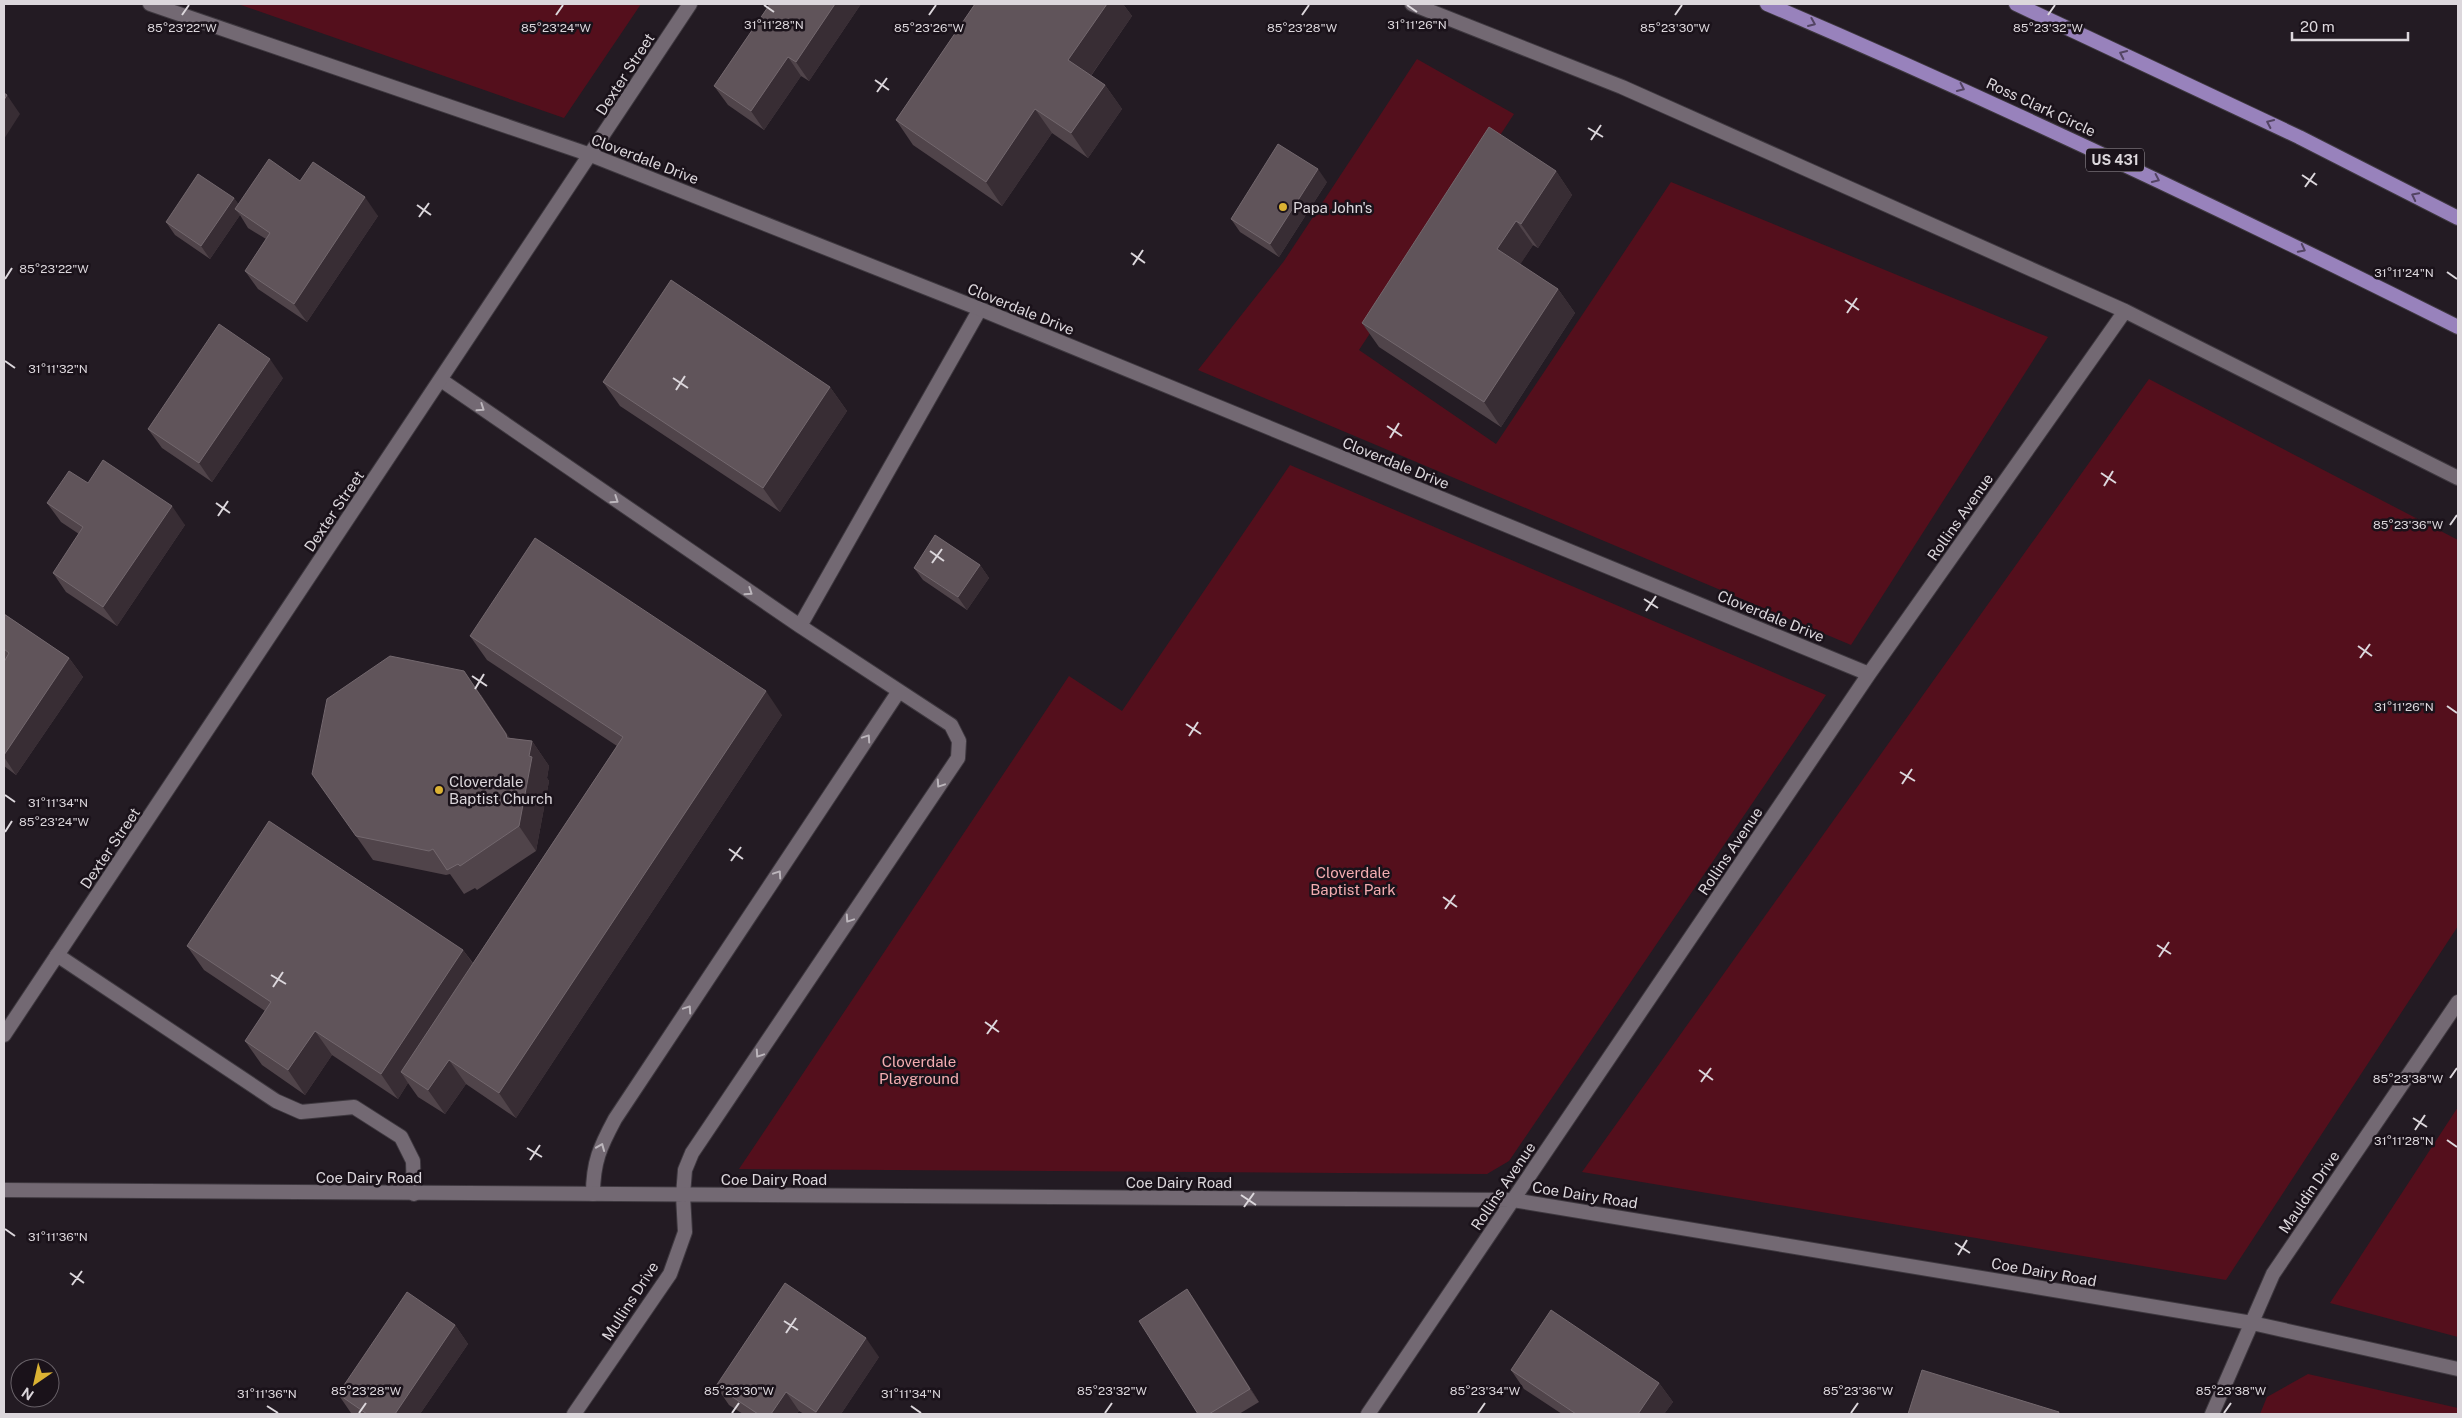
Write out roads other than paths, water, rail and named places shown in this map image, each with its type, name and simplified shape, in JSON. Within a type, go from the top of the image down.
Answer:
[{"type":"highway","name":"Ross Clark Circle","points":[[1767,4],[1951,83],[2254,225],[2458,327]]},
{"type":"highway","points":[[2016,4],[2299,137],[2458,218]]},
{"type":"street","name":"Cloverdale Drive","points":[[150,4],[592,155],[980,309],[1869,674]]},
{"type":"street","name":"Dexter Street","points":[[4,1035],[592,155],[690,4]]},
{"type":"street","points":[[1412,4],[1631,91],[2125,311],[2458,478]]},
{"type":"street","points":[[800,626],[980,309]]},
{"type":"street","name":"Rollins Avenue","points":[[1368,1414],[1869,674],[2125,311]]},
{"type":"street","points":[[441,380],[800,626],[899,691],[615,1119],[593,1168],[593,1194]]},
{"type":"street","name":"Mullins Drive","points":[[574,1414],[670,1274],[685,1232],[683,1195],[685,1170],[692,1153],[958,758],[958,741],[951,725],[899,691]]},
{"type":"street","points":[[57,956],[276,1101],[301,1112],[354,1107],[401,1137],[413,1161],[414,1194]]},
{"type":"street","name":"Mauldin Drive","points":[[2212,1414],[2273,1274],[2458,1002]]},
{"type":"street","name":"Coe Dairy Road","points":[[4,1190],[1513,1200],[2252,1323],[2458,1370]]},
{"type":"place","name":"Papa John's","points":[[1283,207]]},
{"type":"place","name":"Cloverdale Baptist Church","points":[[439,790]]},
{"type":"park label","name":"Cloverdale Baptist Park","points":[[1353,880]]},
{"type":"park label","name":"Cloverdale Playground","points":[[919,1070]]}]
